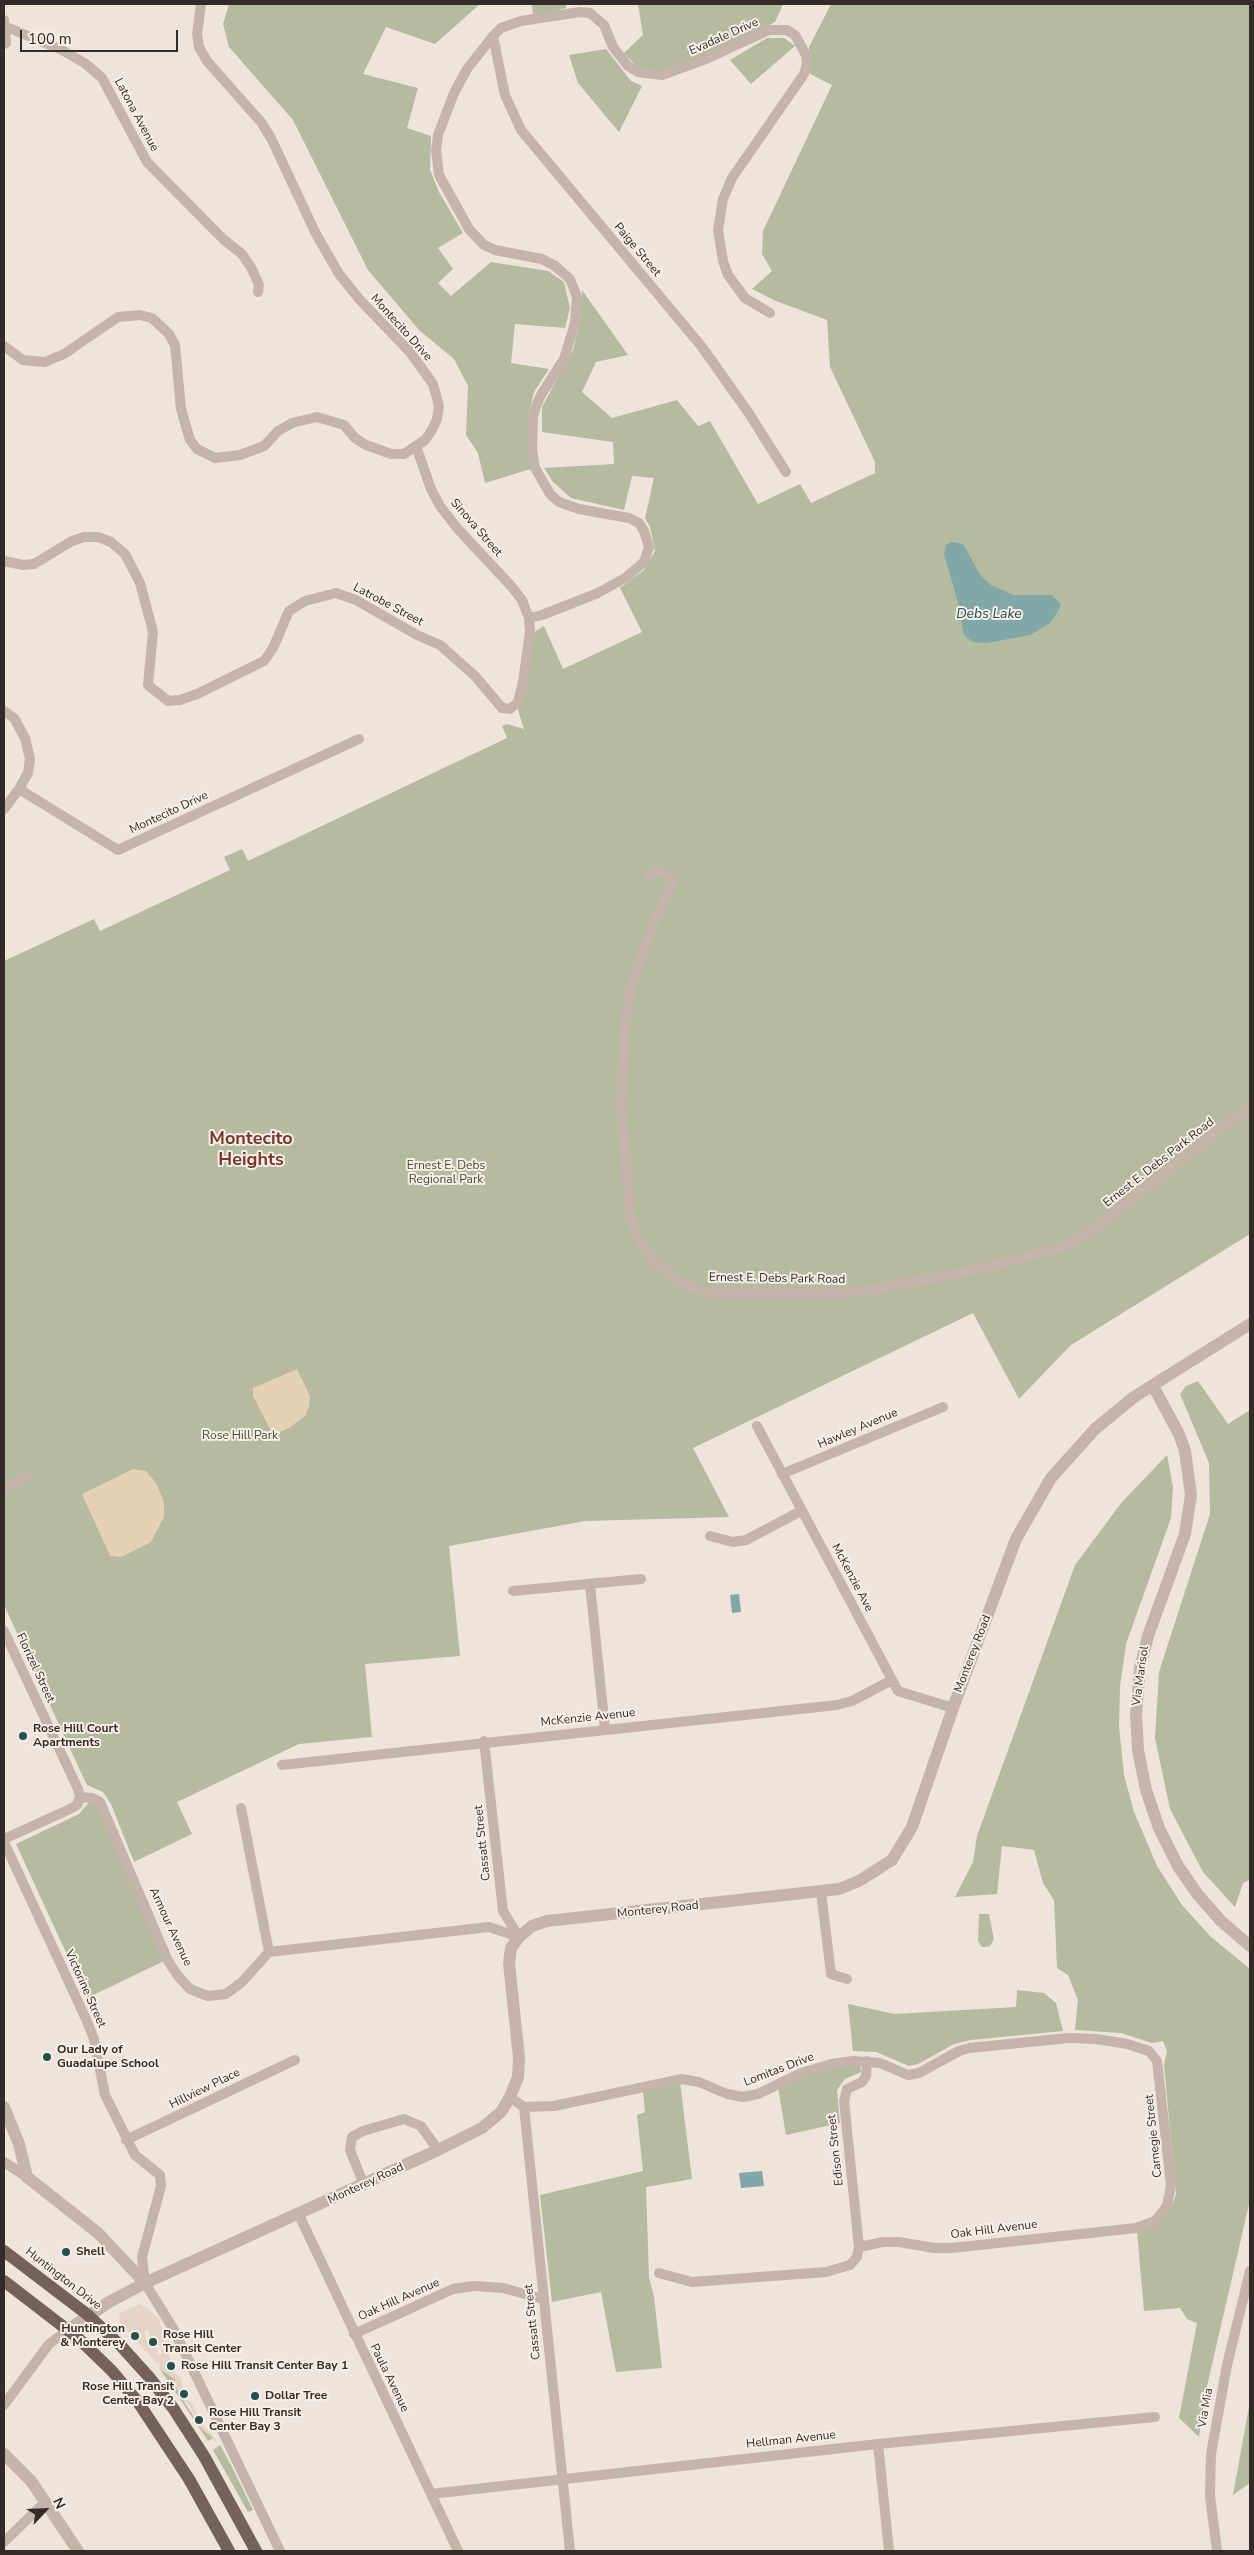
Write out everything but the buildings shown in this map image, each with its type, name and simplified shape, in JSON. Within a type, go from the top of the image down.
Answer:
[{"type":"main road","name":"Huntington Drive","points":[[4,2252],[88,2315],[127,2352],[173,2408],[204,2456],[256,2551]]},
{"type":"main road","points":[[4,2281],[68,2330],[112,2371],[138,2402],[190,2479],[229,2551]]},
{"type":"street","name":"Montecito Drive","points":[[4,346],[23,360],[44,362],[64,354],[118,316],[140,315],[152,318],[162,325],[175,345],[184,424],[190,440],[204,455],[221,458],[240,456],[264,446],[278,432],[292,424],[318,417],[344,425],[355,438],[366,445],[391,454],[404,454],[425,440],[437,419],[439,406],[433,384],[410,352],[360,300],[339,274],[316,232],[271,138],[261,122],[207,61],[199,47],[197,34],[201,4]]},
{"type":"street","name":"Evadale Drive","points":[[492,36],[500,28],[521,21],[580,12],[590,13],[604,25],[613,47],[628,66],[638,72],[662,76],[706,59],[769,30],[787,30],[795,35],[806,55],[807,64],[804,74],[792,94],[732,178],[723,199],[718,230],[723,261],[728,275],[745,298],[770,313]]},
{"type":"street","points":[[4,19],[6,43],[4,44]]},
{"type":"street","name":"Latona Avenue","points":[[4,26],[62,50],[102,78],[147,162],[223,239],[242,254],[252,269],[258,285],[258,292]]},
{"type":"street","points":[[492,36],[467,69],[438,135],[436,150],[439,175],[469,229],[484,245],[495,250],[542,259],[555,266],[570,279],[575,289],[578,307],[564,359],[541,395],[533,417],[532,449],[535,468],[550,494],[560,502],[580,509],[616,514],[638,523],[644,531],[649,547],[648,554],[639,568],[598,593],[542,615],[529,618]]},
{"type":"street","name":"Paige Street","points":[[492,36],[505,95],[522,130],[702,346],[748,412],[786,472]]},
{"type":"street","name":"Sinova Street","points":[[416,446],[431,489],[440,506],[457,528],[512,587],[522,600],[529,618]]},
{"type":"street","name":"Latrobe Street","points":[[4,561],[23,565],[34,564],[72,541],[84,537],[98,537],[111,542],[125,554],[140,582],[147,608],[153,632],[148,685],[168,700],[180,700],[197,694],[264,661],[273,648],[289,612],[305,601],[336,593],[356,600],[417,635],[440,645],[476,676],[502,708],[510,709],[516,706],[522,682],[530,632],[529,618]]},
{"type":"street","points":[[4,711],[14,718],[25,738],[30,759],[28,773],[19,790],[4,809]]},
{"type":"street","name":"Montecito Drive","points":[[19,790],[118,850],[358,739]]},
{"type":"street","name":"Ernest E. Debs Park Road","points":[[648,875],[654,871],[664,872],[672,882],[671,889],[658,913],[632,983],[625,1022],[621,1107],[632,1221],[642,1246],[656,1264],[680,1282],[693,1288],[712,1292],[844,1293],[876,1289],[979,1269],[1062,1248],[1106,1220],[1250,1106]]},
{"type":"street","name":"Monterey Road","points":[[4,2405],[49,2344],[109,2302],[145,2283],[299,2215],[438,2150],[482,2128],[501,2112],[518,2077],[519,2058],[508,1963],[511,1948],[519,1937],[532,1926],[547,1921],[839,1889],[859,1881],[892,1860],[912,1826],[953,1708],[1016,1539],[1051,1478],[1095,1430],[1134,1397],[1250,1324]]},
{"type":"street","name":"Via Marisol","points":[[1153,1386],[1179,1434],[1185,1451],[1191,1495],[1187,1529],[1150,1629],[1140,1668],[1136,1714],[1138,1750],[1149,1800],[1159,1828],[1178,1866],[1198,1895],[1215,1914],[1250,1946]]},
{"type":"street","name":"Hawley Avenue","points":[[782,1474],[943,1406]]},
{"type":"street","name":"McKenzie Ave","points":[[757,1426],[898,1691],[953,1708]]},
{"type":"street","points":[[4,1490],[29,1475]]},
{"type":"street","points":[[710,1536],[733,1542],[746,1540],[802,1511]]},
{"type":"street","points":[[513,1591],[640,1579]]},
{"type":"street","points":[[590,1584],[605,1729]]},
{"type":"street","name":"Florizel Street","points":[[4,1632],[78,1789],[80,1797]]},
{"type":"street","name":"McKenzie Avenue","points":[[282,1765],[484,1741],[837,1704],[852,1701],[892,1680]]},
{"type":"street","name":"Cassatt Street","points":[[484,1741],[503,1911],[519,1937]]},
{"type":"street","points":[[4,1840],[70,1809],[77,1804],[80,1797]]},
{"type":"street","name":"Armour Avenue","points":[[80,1797],[92,1798],[100,1802],[168,1961],[190,1989],[208,1996],[226,1994],[242,1982],[270,1952]]},
{"type":"street","points":[[241,1808],[270,1952],[489,1927],[519,1937]]},
{"type":"street","name":"Victorine Street","points":[[4,1840],[94,2039],[105,2095],[135,2155],[160,2175],[161,2186],[142,2257],[145,2283]]},
{"type":"street","points":[[821,1892],[831,1974],[847,1979]]},
{"type":"street","name":"Lomitas Drive","points":[[524,2107],[554,2106],[682,2079],[699,2082],[727,2094],[743,2097],[758,2094],[801,2073],[831,2064],[867,2061],[880,2063],[908,2075],[919,2073],[959,2051],[969,2048],[1069,2038],[1096,2039],[1127,2044],[1154,2055]]},
{"type":"street","name":"Carnegie Street","points":[[1154,2055],[1160,2073],[1171,2185],[1170,2195],[1162,2214]]},
{"type":"street","name":"Hillview Place","points":[[126,2140],[295,2060]]},
{"type":"street","name":"Edison Street","points":[[859,2247],[844,2101],[847,2089],[862,2082],[866,2076],[867,2061]]},
{"type":"street","points":[[510,2096],[524,2107]]},
{"type":"street","points":[[4,2106],[19,2144],[27,2177]]},
{"type":"street","name":"Cassatt Street","points":[[524,2107],[570,2551]]},
{"type":"street","points":[[364,2185],[350,2150],[352,2137],[363,2131],[404,2119],[422,2126],[438,2150]]},
{"type":"street","points":[[4,2162],[27,2177],[98,2233],[145,2283],[174,2330],[280,2551]]},
{"type":"street","name":"Oak Hill Avenue","points":[[859,2247],[899,2242],[934,2248],[952,2248],[1136,2228],[1155,2221],[1162,2214]]},
{"type":"street","name":"Paula Avenue","points":[[299,2215],[458,2551]]},
{"type":"street","points":[[659,2273],[692,2282],[826,2272],[850,2264],[857,2257],[859,2247]]},
{"type":"street","name":"Via Mia","points":[[1217,2551],[1210,2496],[1211,2454],[1220,2399],[1250,2271]]},
{"type":"street","name":"Oak Hill Avenue","points":[[354,2334],[453,2289],[474,2286],[503,2288],[543,2299]]},
{"type":"street","name":"Hellman Avenue","points":[[431,2494],[878,2444],[1155,2417]]},
{"type":"street","points":[[878,2444],[889,2551]]},
{"type":"street","points":[[4,2454],[14,2462],[46,2501],[78,2551]]},
{"type":"street","points":[[4,2542],[46,2501]]},
{"type":"green space","points":[[229,4],[480,4],[435,44],[386,27],[363,74],[418,88],[407,128],[431,136],[430,170],[439,192],[463,233],[438,248],[453,269],[438,283],[451,296],[491,262],[548,271],[564,282],[570,308],[565,328],[515,324],[511,363],[549,369],[534,392],[528,417],[529,452],[534,468],[485,483],[478,453],[466,435],[468,386],[454,359],[419,330],[368,270],[293,120],[229,47],[223,24]]},
{"type":"green space","points":[[532,4],[566,4],[566,8],[533,18]]},
{"type":"green space","points":[[638,4],[783,4],[775,22],[751,35],[688,63],[656,73],[639,69],[624,53],[643,35]]},
{"type":"green space","name":"Ernest E. Debs Regional Park","points":[[831,4],[1250,4],[1250,1234],[1071,1345],[1019,1399],[973,1313],[693,1448],[729,1517],[585,1521],[449,1546],[460,1656],[365,1664],[372,1737],[299,1744],[177,1802],[192,1834],[134,1862],[111,1804],[103,1792],[87,1785],[4,1605],[4,961],[94,919],[100,931],[230,870],[224,857],[242,849],[248,861],[507,738],[502,726],[507,724],[524,729],[518,710],[523,698],[533,633],[544,626],[563,669],[642,632],[620,588],[644,570],[655,551],[650,527],[645,518],[654,478],[632,476],[624,510],[571,498],[553,482],[544,468],[614,464],[613,442],[542,432],[542,407],[573,350],[580,321],[582,290],[628,355],[596,362],[582,392],[612,418],[677,400],[698,426],[710,421],[758,504],[800,484],[811,503],[875,473],[875,462],[830,367],[827,320],[776,301],[752,289],[772,271],[762,254],[763,231],[832,85],[810,74],[809,47]]},
{"type":"green space","points":[[767,38],[784,38],[795,46],[751,84],[730,60]]},
{"type":"green space","points":[[606,49],[631,81],[642,86],[619,132],[578,83],[569,55]]},
{"type":"green space","points":[[1198,1381],[1228,1424],[1250,1410],[1250,1880],[1243,1883],[1235,1907],[1203,1872],[1170,1809],[1155,1738],[1159,1672],[1210,1514],[1209,1463],[1180,1394],[1186,1386]]},
{"type":"green space","points":[[1167,1455],[1173,1487],[1171,1518],[1126,1644],[1120,1686],[1119,1726],[1124,1775],[1134,1812],[1157,1866],[1182,1905],[1211,1937],[1250,1969],[1250,2200],[1207,2386],[1199,2437],[1179,2418],[1197,2323],[1187,2319],[1180,2308],[1144,2311],[1137,2231],[1171,2209],[1176,2194],[1164,2065],[1167,2051],[1163,2041],[1152,2043],[1121,2033],[1075,2030],[1078,2000],[1068,1975],[1057,1968],[1054,1900],[1043,1883],[1034,1850],[1002,1846],[997,1894],[955,1897],[973,1862],[977,1836],[1075,1565],[1122,1502]]},
{"type":"green space","points":[[90,1801],[97,1805],[164,1961],[87,1998],[16,1844],[79,1814]]},
{"type":"green space","points":[[979,1914],[989,1914],[994,1939],[990,1946],[982,1947],[978,1941]]},
{"type":"green space","points":[[1017,1990],[1044,1993],[1056,2003],[1063,2031],[971,2040],[954,2044],[918,2064],[909,2066],[876,2052],[853,2051],[848,2004],[895,2014],[1016,2007]]},
{"type":"green space","points":[[851,2063],[860,2066],[861,2072],[845,2079],[837,2090],[840,2123],[786,2135],[778,2087],[799,2077]]},
{"type":"green space","points":[[680,2082],[692,2179],[646,2187],[649,2277],[654,2297],[662,2368],[616,2372],[601,2292],[552,2302],[540,2195],[643,2171],[637,2115],[645,2112],[643,2092]]},
{"type":"green space","points":[[160,2369],[176,2380],[174,2382],[181,2397],[201,2428],[213,2438],[208,2441]]},
{"type":"green space","points":[[1250,2401],[1250,2483],[1233,2495]]},
{"type":"green space","points":[[220,2445],[253,2510],[248,2512],[213,2450]]},
{"type":"sand","points":[[297,1369],[310,1396],[309,1407],[305,1416],[289,1428],[273,1435],[253,1396],[253,1388]]},
{"type":"sand","points":[[133,1469],[146,1471],[156,1483],[164,1502],[164,1517],[151,1542],[121,1557],[110,1556],[82,1494]]},
{"type":"shaded area","points":[[139,2304],[148,2308],[159,2319],[174,2373],[180,2376],[186,2399],[192,2403],[203,2425],[215,2438],[218,2446],[213,2438],[201,2428],[189,2405],[181,2397],[174,2382],[176,2380],[160,2369],[159,2363],[157,2364],[119,2321],[120,2313]],"holes":[[[148,2330],[150,2338],[154,2338],[156,2345],[160,2345],[162,2354],[158,2355],[156,2347],[152,2347],[150,2340],[146,2340],[144,2331]]]},
{"type":"water","name":"Debs Lake","points":[[951,542],[963,544],[981,576],[991,585],[1013,595],[1052,595],[1061,605],[1050,623],[1030,635],[987,643],[974,642],[967,638],[963,632],[960,609],[944,554],[946,545]]},
{"type":"water","points":[[739,1594],[741,1612],[732,1613],[730,1595]]},
{"type":"water","points":[[762,2171],[764,2186],[741,2188],[739,2173]]},
{"type":"place","name":"Rose Hill Court Apartments","points":[[23,1736]]},
{"type":"place","name":"Our Lady of Guadalupe School","points":[[47,2057]]},
{"type":"place","name":"Shell","points":[[66,2252]]},
{"type":"place","name":"Huntington & Monterey","points":[[135,2336]]},
{"type":"place","name":"Rose Hill Transit Center","points":[[153,2342]]},
{"type":"place","name":"Rose Hill Transit Center Bay 1","points":[[171,2366]]},
{"type":"place","name":"Rose Hill Transit Center Bay 2","points":[[184,2394]]},
{"type":"place","name":"Dollar Tree","points":[[255,2396]]},
{"type":"place","name":"Rose Hill Transit Center Bay 3","points":[[199,2420]]},
{"type":"district","name":"Montecito Heights","points":[[251,1150]]},
{"type":"park label","name":"Rose Hill Park","points":[[240,1436]]}]
